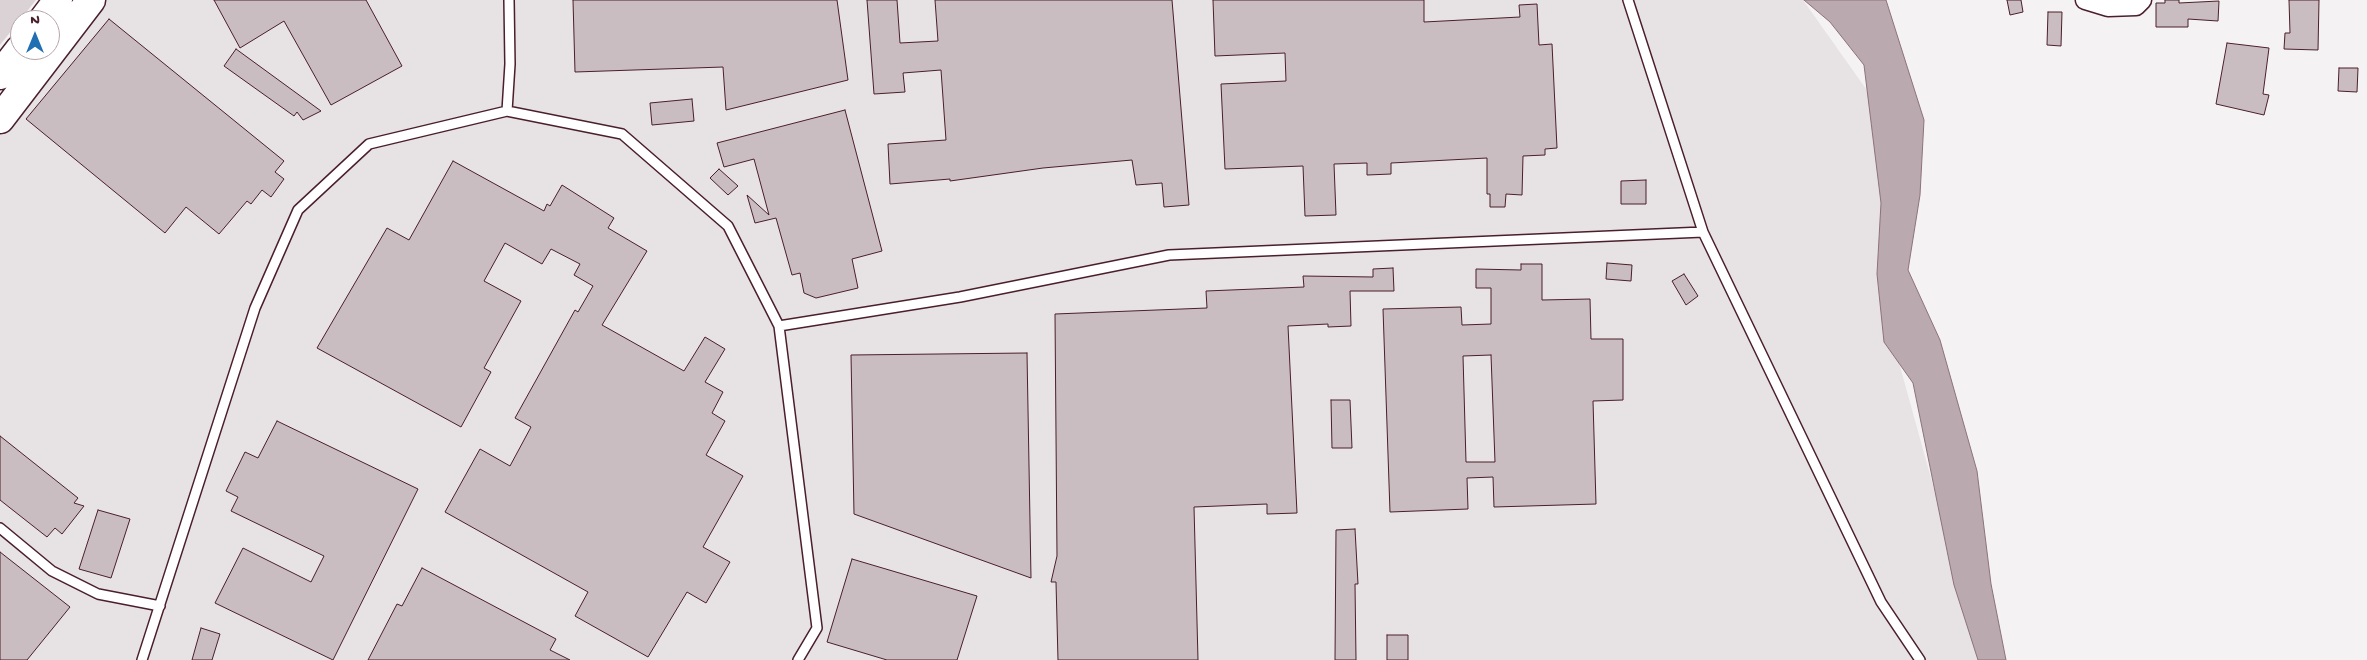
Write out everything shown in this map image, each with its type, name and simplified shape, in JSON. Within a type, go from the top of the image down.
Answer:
[{"type":"main road","points":[[0,119],[92,0]]},
{"type":"main road","points":[[0,75],[12,60]]},
{"type":"street","points":[[2085,0],[2108,7],[2136,6],[2142,0]]},
{"type":"lane","points":[[507,111],[510,64],[509,0]]},
{"type":"lane","points":[[1628,0],[1703,232],[1880,602],[1920,660]]},
{"type":"lane","points":[[142,660],[254,308],[298,210],[370,144],[507,111],[622,134],[728,226],[778,326],[817,628],[798,660]]},
{"type":"lane","points":[[778,326],[960,297],[1169,255],[1703,232]]},
{"type":"lane","points":[[0,528],[52,572],[98,594],[160,606]]},
{"type":"shaded area","points":[[0,0],[36,0],[28,10],[10,10],[10,32],[0,45]]},
{"type":"shaded area","points":[[77,0],[1803,0],[1893,127],[1878,287],[1937,500],[1987,660],[0,660],[0,103],[32,60],[60,60],[60,23]]},
{"type":"shaded area","points":[[1804,0],[1886,0],[1924,120],[1920,195],[1908,270],[1940,340],[1977,471],[1991,584],[2006,660],[1978,660],[1954,585],[1913,383],[1884,342],[1877,274],[1881,203],[1864,65],[1830,22]]},
{"type":"building","points":[[214,0],[366,0],[402,66],[331,105],[284,21],[240,48]]},
{"type":"building","points":[[573,0],[837,0],[848,80],[726,110],[723,67],[575,72]]},
{"type":"building","points":[[867,0],[897,0],[900,43],[938,41],[935,0],[1172,0],[1189,205],[1164,207],[1162,183],[1136,185],[1132,160],[1043,168],[950,181],[950,179],[890,184],[888,144],[946,140],[941,70],[903,73],[905,92],[874,94]]},
{"type":"building","points":[[1213,0],[1424,0],[1424,22],[1520,17],[1519,5],[1537,4],[1539,45],[1552,44],[1557,148],[1545,149],[1545,155],[1523,156],[1522,195],[1506,194],[1505,207],[1490,207],[1490,194],[1487,194],[1487,158],[1391,163],[1391,174],[1367,175],[1367,163],[1334,164],[1336,215],[1305,216],[1303,166],[1225,169],[1221,84],[1286,81],[1285,53],[1215,56]]},
{"type":"building","points":[[2007,0],[2021,0],[2023,12],[2010,15]]},
{"type":"building","points":[[2165,0],[2179,0],[2179,3],[2219,1],[2218,21],[2188,19],[2188,27],[2156,27],[2156,3],[2165,3]]},
{"type":"building","points":[[2289,0],[2319,0],[2318,50],[2284,49],[2285,33],[2290,33]]},
{"type":"building","points":[[2048,12],[2062,12],[2061,46],[2047,45]]},
{"type":"building","points":[[109,19],[284,161],[275,172],[284,179],[271,197],[262,190],[251,204],[247,201],[219,234],[186,207],[165,233],[26,119]]},
{"type":"building","points":[[2227,43],[2269,48],[2263,94],[2269,95],[2264,115],[2216,104]]},
{"type":"building","points":[[236,49],[321,111],[303,120],[297,112],[294,116],[224,66]]},
{"type":"building","points":[[2339,68],[2358,68],[2357,92],[2338,91]]},
{"type":"building","points":[[692,99],[694,121],[652,125],[650,103]]},
{"type":"building","points":[[845,110],[882,251],[852,259],[858,288],[816,298],[804,293],[800,273],[792,275],[776,218],[755,223],[747,195],[769,215],[754,159],[724,167],[717,143]]},
{"type":"building","points":[[453,161],[544,211],[547,204],[550,206],[562,185],[614,218],[608,228],[647,251],[602,325],[684,371],[705,337],[725,349],[705,382],[723,392],[712,413],[725,421],[706,455],[743,476],[703,547],[730,562],[706,603],[687,592],[648,657],[575,616],[588,592],[445,512],[480,449],[510,466],[531,427],[515,418],[575,310],[578,312],[593,286],[574,275],[580,264],[551,249],[542,264],[505,243],[484,281],[521,301],[484,368],[491,372],[461,427],[317,348],[387,228],[409,240]]},
{"type":"building","points":[[719,169],[738,186],[728,195],[710,178]]},
{"type":"building","points":[[1646,180],[1646,204],[1621,204],[1621,181]]},
{"type":"building","points":[[1607,263],[1632,265],[1631,281],[1606,279]]},
{"type":"building","points":[[1521,264],[1542,264],[1542,300],[1590,299],[1591,339],[1623,339],[1623,400],[1593,401],[1596,504],[1494,507],[1493,477],[1467,478],[1468,509],[1390,512],[1383,309],[1461,307],[1462,325],[1491,324],[1491,288],[1476,288],[1476,269],[1521,270]],"holes":[[[1491,355],[1495,462],[1466,462],[1463,356]]]},
{"type":"building","points":[[1393,268],[1394,291],[1350,291],[1351,326],[1328,327],[1328,324],[1288,326],[1297,513],[1267,514],[1267,504],[1194,507],[1198,660],[1058,660],[1056,582],[1051,582],[1057,556],[1055,314],[1207,308],[1206,291],[1304,287],[1303,276],[1373,277],[1373,269]]},
{"type":"building","points":[[1684,274],[1698,296],[1686,305],[1672,281]]},
{"type":"building","points":[[1027,353],[1031,578],[854,514],[851,355]]},
{"type":"building","points":[[1331,400],[1350,400],[1352,448],[1332,448]]},
{"type":"building","points":[[277,421],[418,489],[333,660],[215,603],[243,548],[311,582],[324,556],[231,511],[238,497],[226,491],[245,452],[258,458]]},
{"type":"building","points":[[0,436],[78,498],[74,503],[84,506],[62,534],[55,528],[47,537],[0,500]]},
{"type":"building","points":[[98,510],[130,519],[111,578],[79,569]]},
{"type":"building","points":[[1355,529],[1358,584],[1355,584],[1356,660],[1335,660],[1336,530]]},
{"type":"building","points":[[0,552],[70,607],[27,660],[0,660]]},
{"type":"building","points":[[852,559],[977,596],[957,660],[887,660],[827,642]]},
{"type":"building","points":[[422,568],[556,639],[550,650],[570,660],[368,660],[397,604],[402,606]]},
{"type":"building","points":[[201,628],[220,634],[212,660],[192,660]]},
{"type":"building","points":[[1387,635],[1408,635],[1408,660],[1387,660]]}]
